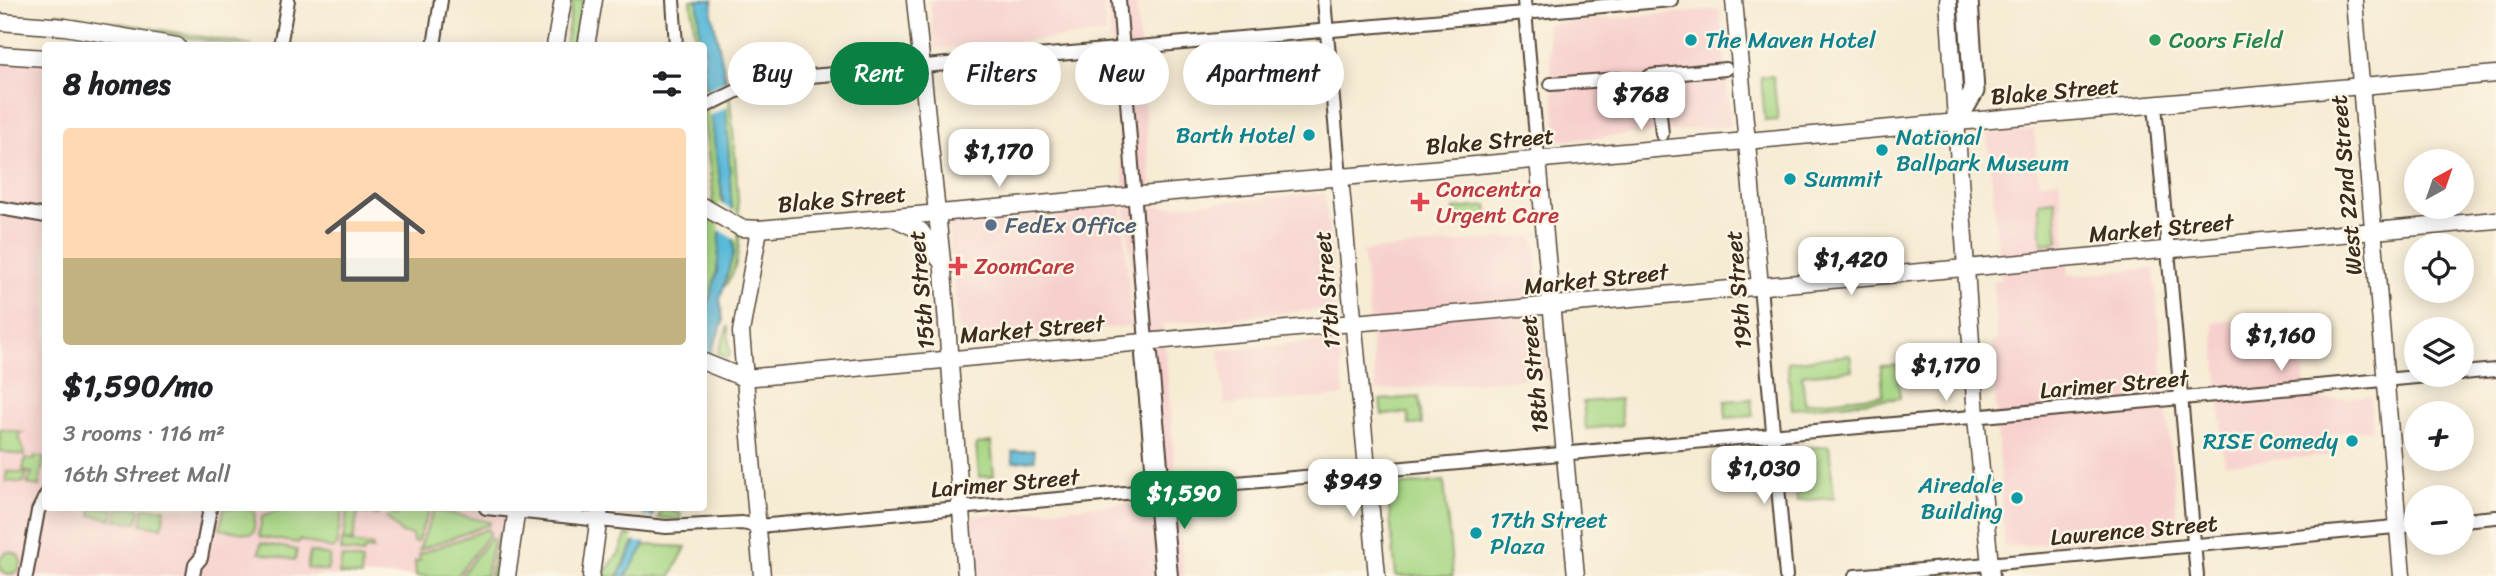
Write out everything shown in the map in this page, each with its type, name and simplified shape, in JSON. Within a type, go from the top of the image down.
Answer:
[{"type":"highway","points":[[1956,122],[1969,104],[1975,86],[1968,0]]},
{"type":"main road","points":[[556,42],[562,0]]},
{"type":"main road","points":[[587,42],[594,0]]},
{"type":"main road","name":"15th Street","points":[[915,0],[919,42]]},
{"type":"main road","name":"19th Street","points":[[1734,0],[1760,286]]},
{"type":"main road","points":[[1948,0],[1976,417],[1991,570]]},
{"type":"main road","name":"West 22nd Street","points":[[2354,0],[2402,576]]},
{"type":"main road","points":[[0,22],[76,29],[153,42]]},
{"type":"main road","points":[[0,55],[42,58]]},
{"type":"main road","name":"Blake Street","points":[[752,229],[1956,122],[2156,111],[2360,86],[2496,74]]},
{"type":"main road","name":"15th Street","points":[[926,105],[943,271],[967,576]]},
{"type":"main road","name":"18th Street","points":[[1538,159],[1576,576]]},
{"type":"main road","name":"17th Street","points":[[1340,177],[1377,576]]},
{"type":"main road","points":[[707,208],[752,229],[743,314],[744,378],[762,576]]},
{"type":"main road","points":[[892,217],[911,224],[925,235],[943,271]]},
{"type":"main road","name":"Market Street","points":[[709,365],[744,378],[2496,220]]},
{"type":"main road","points":[[507,576],[517,511]]},
{"type":"main road","points":[[591,576],[600,513]]},
{"type":"street","points":[[281,42],[288,0]]},
{"type":"street","points":[[435,42],[442,0]]},
{"type":"street","points":[[673,0],[676,42]]},
{"type":"street","points":[[1119,0],[1122,42]]},
{"type":"street","name":"17th Street","points":[[1324,0],[1340,177]]},
{"type":"street","points":[[1169,45],[1327,30],[1525,6],[1671,0]]},
{"type":"street","name":"18th Street","points":[[1525,6],[1538,159]]},
{"type":"street","points":[[929,67],[1075,54]]},
{"type":"street","points":[[1662,134],[1653,76],[1726,69]]},
{"type":"street","points":[[707,105],[741,88],[777,79],[830,75]]},
{"type":"street","points":[[1551,84],[1619,79]]},
{"type":"street","points":[[1127,105],[1146,342],[1151,354],[1161,576]]},
{"type":"street","points":[[2156,111],[2197,576]]},
{"type":"street","points":[[0,208],[42,215]]},
{"type":"street","name":"19th Street","points":[[1760,286],[1786,576]]},
{"type":"street","points":[[2474,372],[2496,370]]},
{"type":"street","name":"Larimer Street","points":[[553,511],[600,513],[617,522],[666,527],[742,523],[758,526],[2404,379]]},
{"type":"street","points":[[1159,490],[1171,576]]},
{"type":"street","points":[[26,576],[42,504]]},
{"type":"street","points":[[193,576],[195,565],[201,558],[209,511]]},
{"type":"street","points":[[2474,519],[2496,517]]},
{"type":"street","name":"Lawrence Street","points":[[1855,576],[1991,570],[2194,546],[2404,526]]},
{"type":"shaded area","points":[[930,0],[1103,0],[1106,34],[1014,42],[943,42],[943,48],[934,49]]},
{"type":"shaded area","points":[[1107,0],[1136,0],[1139,42],[1111,42]]},
{"type":"shaded area","points":[[1720,9],[1731,126],[1557,141],[1547,24]]},
{"type":"shaded area","points":[[0,59],[42,62],[42,511],[505,511],[494,576],[0,576]]},
{"type":"shaded area","points":[[1116,105],[1145,105],[1153,207],[1325,193],[1336,308],[1163,324],[1184,576],[976,576],[971,516],[1152,501]]},
{"type":"shaded area","points":[[2034,130],[2039,182],[2059,180],[2069,275],[2154,268],[2178,532],[2004,547],[1992,342],[1997,341],[1993,281],[2001,279],[1987,134]]},
{"type":"shaded area","points":[[1122,206],[1132,326],[960,342],[947,222]]},
{"type":"shaded area","points":[[1534,236],[1547,377],[1376,391],[1363,251]]},
{"type":"shaded area","points":[[2298,315],[2306,401],[2370,396],[2373,429],[2330,433],[2331,455],[2225,464],[2213,322]]},
{"type":"shaded area","points":[[1339,340],[1344,396],[1225,405],[1219,350]]},
{"type":"green space","points":[[573,0],[583,0],[576,42],[566,42]]},
{"type":"green space","points":[[691,0],[698,0],[700,42],[696,42]]},
{"type":"green space","points":[[57,13],[235,42],[214,42],[58,17]]},
{"type":"green space","points":[[724,70],[733,125],[739,242],[735,266],[724,287],[734,251]]},
{"type":"green space","points":[[1773,76],[1778,120],[1765,121],[1761,77]]},
{"type":"green space","points":[[707,88],[719,164],[722,226],[714,287],[707,308],[707,246],[713,195],[707,146]]},
{"type":"green space","points":[[2055,200],[2058,242],[2042,244],[2040,202]]},
{"type":"green space","points":[[1487,206],[1489,222],[1455,225],[1454,209]]},
{"type":"green space","points":[[728,326],[730,355],[727,358],[718,353]]},
{"type":"green space","points":[[1850,355],[1852,370],[1802,375],[1805,403],[1883,395],[1881,366],[1897,365],[1900,398],[1792,409],[1787,362]]},
{"type":"green space","points":[[1419,397],[1422,424],[1409,425],[1408,413],[1382,415],[1380,400]]},
{"type":"green space","points":[[1620,399],[1622,425],[1586,429],[1583,402]]},
{"type":"green space","points":[[1751,399],[1753,416],[1726,418],[1725,401]]},
{"type":"green space","points":[[0,429],[23,433],[19,436],[25,456],[0,451]]},
{"type":"green space","points":[[991,442],[994,476],[979,477],[976,444]]},
{"type":"green space","points":[[1829,446],[1834,498],[1797,501],[1793,449]]},
{"type":"green space","points":[[35,456],[42,458],[39,486],[27,484],[32,473],[23,471],[25,459],[34,460]]},
{"type":"green space","points":[[7,471],[27,474],[23,483],[6,481]]},
{"type":"green space","name":"17th Street Plaza","points":[[1444,481],[1453,576],[1396,576],[1387,487]]},
{"type":"green space","points":[[92,511],[113,511],[112,519],[91,515]]},
{"type":"green space","points":[[118,511],[139,511],[137,523],[116,520]]},
{"type":"green space","points":[[143,511],[165,511],[162,527],[141,524]]},
{"type":"green space","points":[[223,511],[255,512],[254,532],[250,534],[220,529]]},
{"type":"green space","points":[[275,511],[342,511],[336,546],[332,549],[299,540],[298,543],[261,537],[259,534],[262,516]]},
{"type":"green space","points":[[348,511],[378,511],[378,515],[358,512],[353,541],[343,540]]},
{"type":"green space","points":[[400,511],[429,511],[417,542],[413,542],[412,535],[401,533],[386,517],[399,514]]},
{"type":"green space","points":[[434,511],[490,522],[490,524],[419,550]]},
{"type":"green space","points":[[661,511],[681,514],[680,519],[658,518]]},
{"type":"green space","points":[[488,529],[490,533],[457,576],[416,576],[415,561],[420,561],[419,554]]},
{"type":"green space","points":[[501,533],[494,576],[490,576],[497,536]]},
{"type":"green space","points":[[626,535],[637,536],[618,576],[602,576],[619,553]]},
{"type":"green space","points":[[490,538],[493,540],[486,576],[461,576]]},
{"type":"green space","points":[[342,541],[373,546],[373,550],[365,549],[363,554],[341,551]]},
{"type":"green space","points":[[261,543],[297,550],[295,560],[259,553]]},
{"type":"green space","points":[[643,547],[686,547],[671,576],[626,576]]},
{"type":"green space","points":[[10,552],[20,559],[21,563],[14,573],[10,574],[0,567],[-1,563],[6,553]]},
{"type":"green space","points":[[310,552],[330,556],[327,571],[307,568]]},
{"type":"green space","points":[[342,557],[362,561],[361,576],[339,574]]},
{"type":"water","points":[[698,0],[713,0],[712,14],[724,70],[734,251],[720,299],[723,322],[707,361],[707,307],[717,272],[723,200],[707,91],[707,42],[700,42]]},
{"type":"water","points":[[1034,450],[1035,460],[1013,462],[1012,452]]},
{"type":"water","points":[[645,511],[654,511],[643,548],[626,576],[618,576],[635,543]]},
{"type":"pier","points":[[727,80],[728,106],[709,116],[707,90]]},
{"type":"pier","points":[[719,202],[738,213],[737,241],[719,230]]},
{"type":"pier","points":[[641,516],[656,518],[648,543],[631,541]]},
{"type":"tunnel","points":[[1619,79],[1650,76]]},
{"type":"place","name":"The Maven Hotel","points":[[1691,40]]},
{"type":"place","name":"Coors Field","points":[[2155,40]]},
{"type":"place","name":"Barth Hotel","points":[[1309,135]]},
{"type":"place","name":"National Ballpark Museum","points":[[1882,150]]},
{"type":"place","name":"Summit","points":[[1790,179]]},
{"type":"place","name":"Concentra Urgent Care","points":[[1420,202]]},
{"type":"place","name":"FedEx Office","points":[[991,225]]},
{"type":"place","name":"ZoomCare","points":[[958,266]]},
{"type":"place","name":"RISE Comedy","points":[[2352,441]]},
{"type":"place","name":"Airedale Building","points":[[2017,498]]},
{"type":"place","name":"17th Street Plaza","points":[[1476,533]]}]
